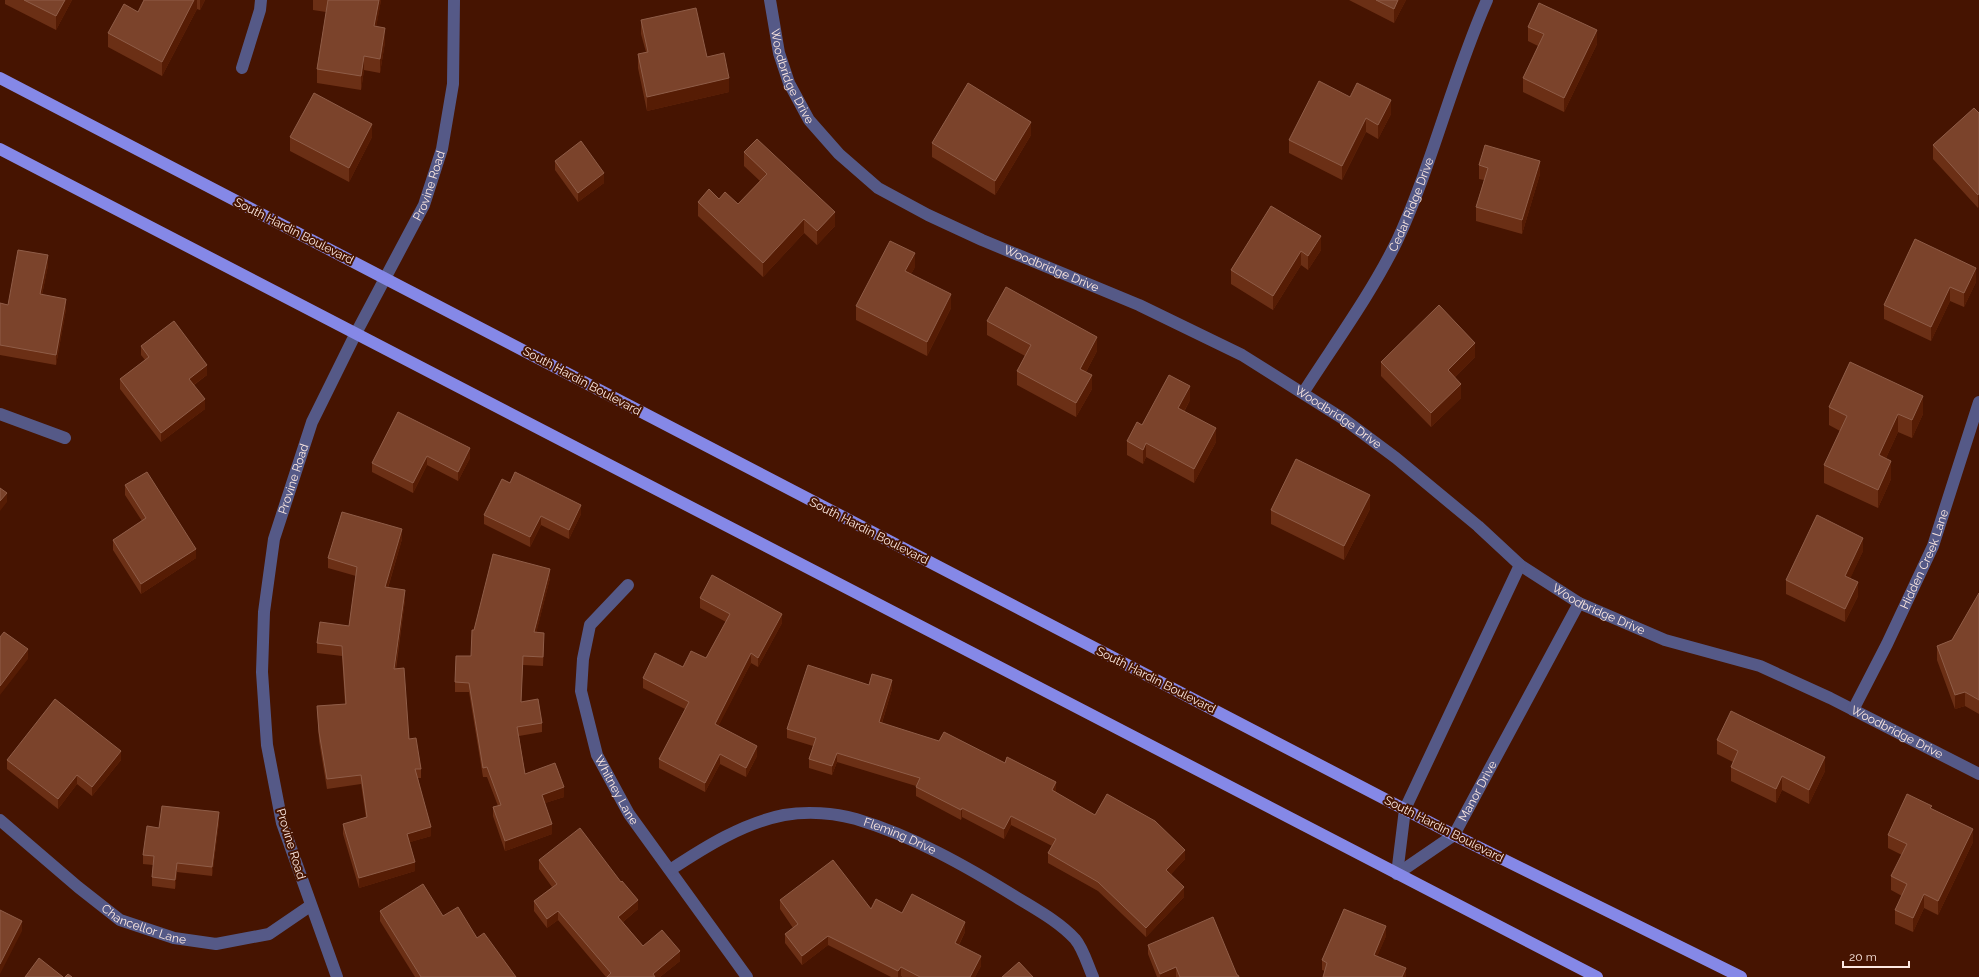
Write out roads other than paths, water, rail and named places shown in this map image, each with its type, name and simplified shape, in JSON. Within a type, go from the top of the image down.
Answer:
[{"type":"main road","name":"South Hardin Boulevard","points":[[0,78],[1454,835],[1741,977]]},
{"type":"main road","points":[[0,149],[355,335],[1597,977]]},
{"type":"street","points":[[242,68],[260,10],[261,0]]},
{"type":"street","name":"Provine Road","points":[[337,977],[310,906],[282,823],[267,745],[262,672],[264,612],[274,539],[312,422],[355,335],[424,205],[442,149],[453,84],[454,0]]},
{"type":"street","name":"Woodbridge Drive","points":[[770,0],[779,53],[789,83],[809,120],[839,154],[878,188],[928,215],[982,240],[1139,305],[1242,355],[1346,420],[1396,458],[1478,526],[1520,565],[1579,603],[1665,640],[1760,666],[1853,710],[1979,774]]},
{"type":"street","name":"Cedar Ridge Drive","points":[[1303,393],[1376,279],[1396,242],[1412,206],[1471,36],[1487,0]]},
{"type":"street","name":"Hidden Creek Lane","points":[[1853,710],[1887,644],[1933,546],[1979,402]]},
{"type":"street","points":[[0,414],[65,438]]},
{"type":"street","points":[[1397,874],[1405,809],[1520,565]]},
{"type":"street","name":"Whitney Lane","points":[[628,585],[590,626],[583,659],[582,691],[597,755],[629,814],[747,977]]},
{"type":"street","name":"Manor Drive","points":[[1397,874],[1454,835],[1579,603]]},
{"type":"street","name":"Fleming Drive","points":[[670,870],[711,843],[748,827],[784,815],[813,813],[855,819],[910,838],[995,883],[1054,920],[1076,940],[1093,977]]},
{"type":"street","name":"Chancellor Lane","points":[[0,820],[78,887],[120,920],[174,938],[216,944],[269,934],[310,906]]}]
